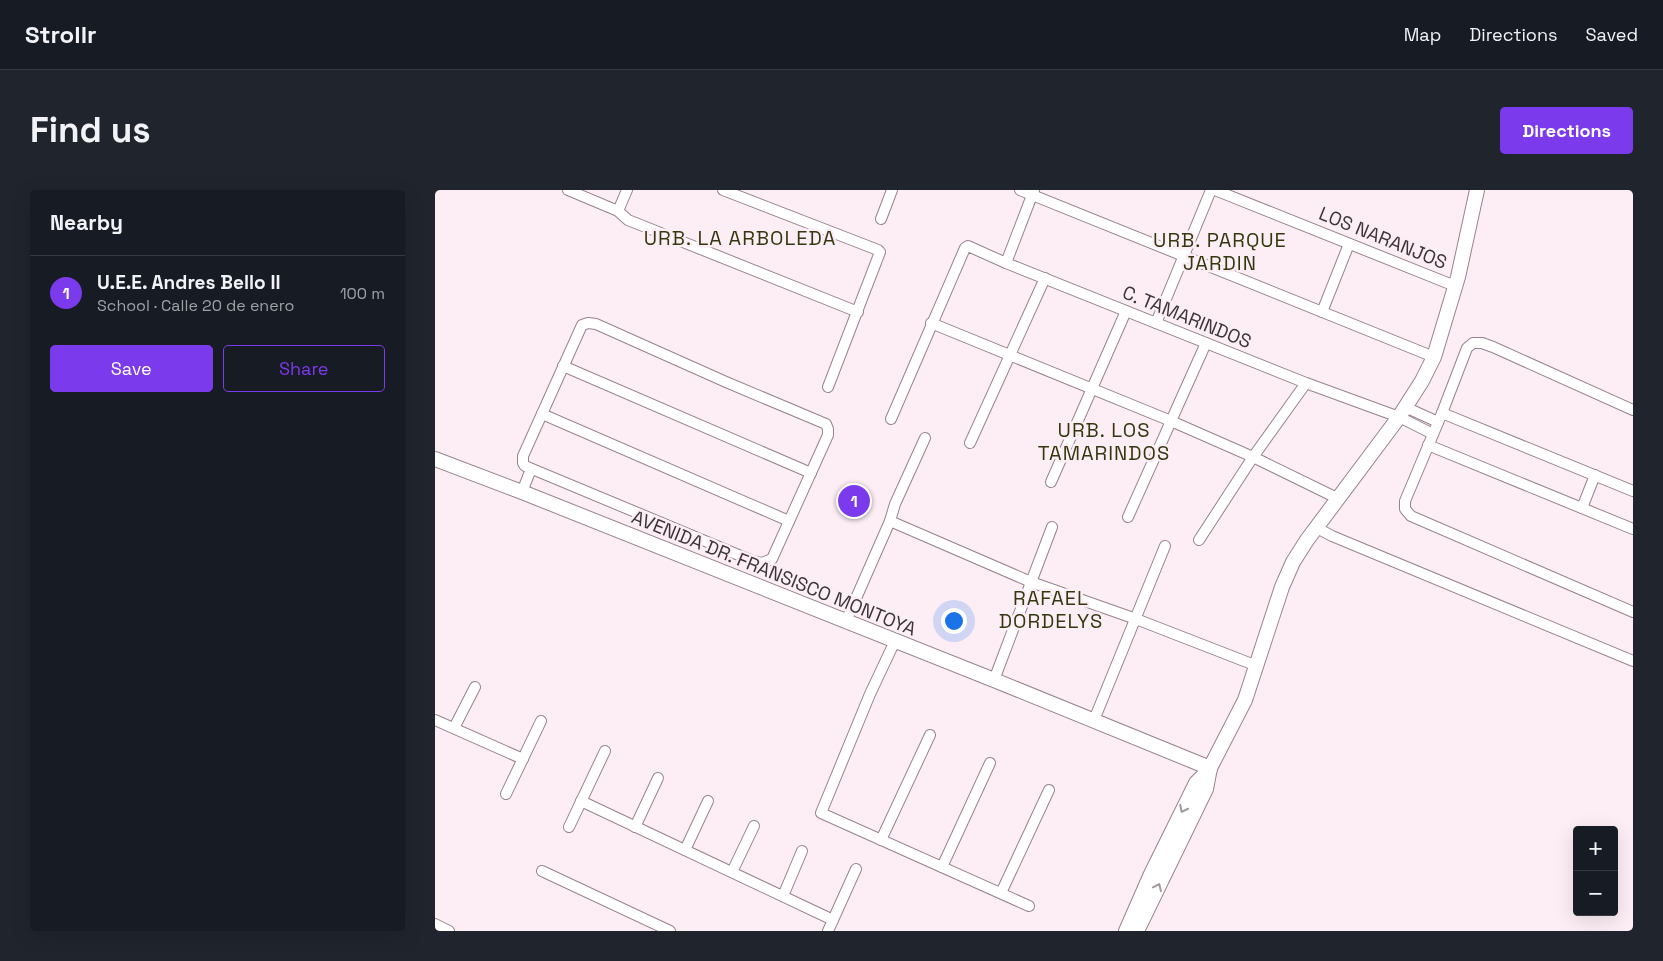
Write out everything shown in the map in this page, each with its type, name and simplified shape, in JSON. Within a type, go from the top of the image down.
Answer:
[{"type":"main road","points":[[1126,931],[1151,874],[1196,783],[1210,768],[1245,700],[1282,588],[1293,562],[1402,412],[1434,357],[1455,286],[1477,190]]},
{"type":"main road","name":"AVENIDA DR. FRANSISCO MONTOYA","points":[[435,459],[994,680],[1210,768]]},
{"type":"main road","points":[[1137,931],[1206,789],[1210,768]]},
{"type":"street","points":[[569,190],[618,212],[628,220],[858,312]]},
{"type":"street","points":[[618,212],[627,190]]},
{"type":"street","points":[[723,190],[880,252],[828,387]]},
{"type":"street","points":[[881,219],[892,190]]},
{"type":"street","points":[[1020,190],[1033,192],[1184,256],[1434,357]]},
{"type":"street","points":[[1156,323],[1211,190]]},
{"type":"street","name":"LOS NARANJOS","points":[[1215,190],[1455,286]]},
{"type":"street","points":[[1006,263],[1033,192]]},
{"type":"street","points":[[1322,312],[1349,244]]},
{"type":"street","name":"C. TAMARINDOS","points":[[931,323],[965,248],[968,246],[1306,383],[1402,412]]},
{"type":"street","points":[[970,443],[1045,278]]},
{"type":"street","points":[[1051,482],[1126,311]]},
{"type":"street","points":[[592,323],[826,424],[829,429],[772,559],[759,563],[525,466],[523,460],[542,414],[582,324],[592,323]]},
{"type":"street","points":[[891,418],[931,323],[1171,421],[1253,457],[1339,499]]},
{"type":"street","points":[[1633,410],[1493,347],[1476,342],[1469,344],[1405,501],[1405,509],[1411,516],[1633,612]]},
{"type":"street","points":[[1128,517],[1206,343]]},
{"type":"street","points":[[563,366],[811,473]]},
{"type":"street","points":[[1199,540],[1253,457],[1306,383]]},
{"type":"street","points":[[1402,412],[1440,417],[1633,491]]},
{"type":"street","points":[[1402,412],[1433,434]]},
{"type":"street","points":[[542,414],[789,521]]},
{"type":"street","points":[[846,621],[925,438]]},
{"type":"street","points":[[1428,445],[1633,529]]},
{"type":"street","points":[[522,492],[531,469]]},
{"type":"street","points":[[1582,508],[1595,476]]},
{"type":"street","points":[[890,520],[1031,582],[1137,619],[1257,666]]},
{"type":"street","points":[[994,680],[1052,527]]},
{"type":"street","points":[[1317,528],[1341,540],[1633,661]]},
{"type":"street","points":[[1094,720],[1137,619],[1165,546]]},
{"type":"street","points":[[895,641],[870,694],[821,813],[1029,906]]},
{"type":"street","points":[[454,728],[475,687]]},
{"type":"street","points":[[435,720],[523,759]]},
{"type":"street","points":[[507,794],[541,721]]},
{"type":"street","points":[[881,840],[930,735]]},
{"type":"street","points":[[569,827],[605,751]]},
{"type":"street","points":[[942,867],[990,763]]},
{"type":"street","points":[[635,827],[658,778]]},
{"type":"street","points":[[1001,894],[1049,790]]},
{"type":"street","points":[[581,801],[833,920]]},
{"type":"street","points":[[685,850],[708,801]]},
{"type":"street","points":[[733,872],[754,826]]},
{"type":"street","points":[[783,896],[802,851]]},
{"type":"street","points":[[828,931],[857,869]]},
{"type":"street","points":[[542,871],[670,931]]},
{"type":"street","points":[[435,924],[449,931]]},
{"type":"place","name":"U.E.E. Andres Bello II","points":[[854,501]]},
{"type":"district","name":"URB. LA ARBOLEDA","points":[[740,238]]},
{"type":"district","name":"URB. PARQUE JARDIN","points":[[1220,252]]},
{"type":"district","name":"URB. LOS TAMARINDOS","points":[[1104,442]]},
{"type":"district","name":"RAFAEL DORDELYS","points":[[1051,610]]}]
